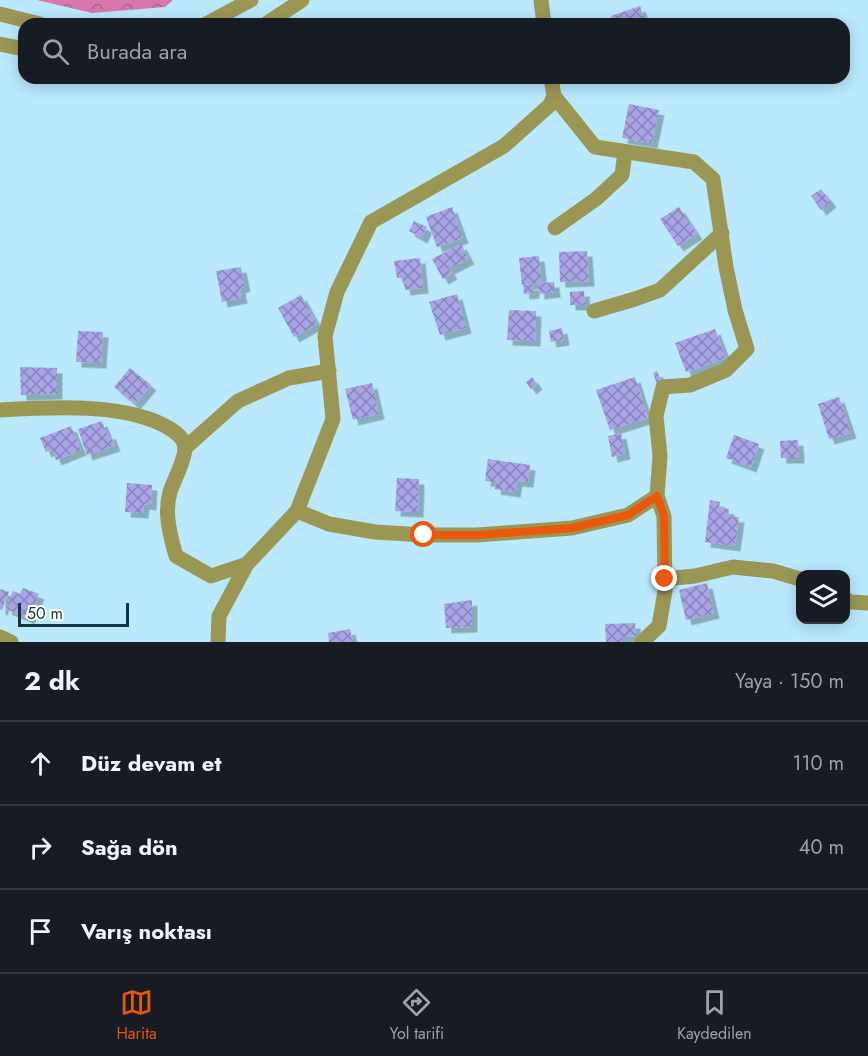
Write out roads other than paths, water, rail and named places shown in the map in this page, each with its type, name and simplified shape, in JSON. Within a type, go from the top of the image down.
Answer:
[{"type":"street","points":[[217,18],[251,0]]},
{"type":"street","points":[[275,18],[302,0]]},
{"type":"street","points":[[541,0],[543,18]]},
{"type":"street","points":[[0,14],[18,18]]},
{"type":"street","points":[[0,44],[18,48]]},
{"type":"street","points":[[552,84],[554,96],[595,147],[694,162],[713,179],[730,289],[747,350],[726,370],[690,385],[663,387],[656,416],[660,456],[657,496],[664,516],[665,591],[659,626],[642,642]]},
{"type":"street","points":[[218,642],[219,616],[247,564],[297,511],[333,419],[325,336],[337,292],[371,222],[504,146],[550,105],[554,96]]},
{"type":"street","points":[[555,228],[596,199],[622,175],[625,152]]},
{"type":"street","points":[[594,311],[660,290],[722,233]]},
{"type":"street","points":[[185,448],[238,402],[289,378],[328,371]]},
{"type":"street","points":[[0,410],[57,407],[112,411],[143,416],[176,433],[182,438],[185,448],[169,495],[167,524],[176,556],[211,576],[247,564]]},
{"type":"street","points":[[297,511],[329,525],[375,532],[477,535],[572,528],[628,515],[657,496]]},
{"type":"street","points":[[665,579],[695,576],[734,567],[774,572],[796,578]]},
{"type":"street","points":[[850,602],[868,603]]},
{"type":"street","points":[[0,637],[11,642]]}]
